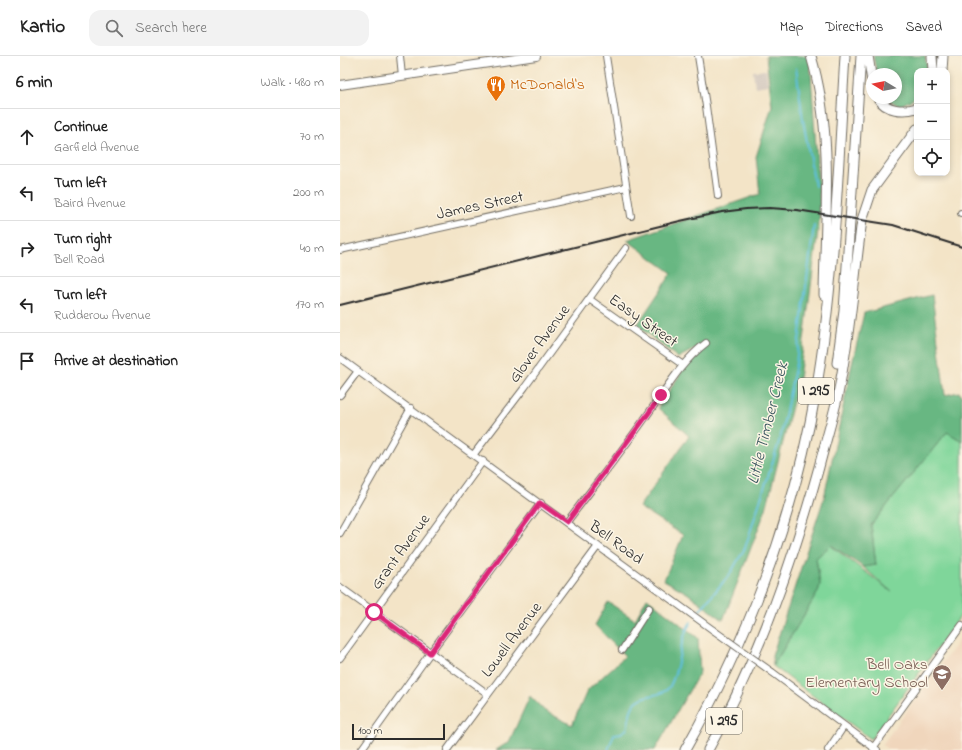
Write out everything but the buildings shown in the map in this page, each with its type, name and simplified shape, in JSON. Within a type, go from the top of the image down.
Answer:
[{"type":"highway","points":[[811,56],[815,69],[824,123],[827,165],[823,349]]},
{"type":"highway","name":"I 295","points":[[685,750],[736,651],[770,565],[798,476],[812,415],[823,349],[831,280],[844,56]]},
{"type":"highway","name":"I 295","points":[[708,750],[745,676],[774,605],[805,517],[821,457],[838,361],[844,311],[861,56]]},
{"type":"highway","points":[[868,56],[870,68]]},
{"type":"highway","points":[[932,56],[933,68]]},
{"type":"highway","points":[[942,68],[943,56]]},
{"type":"highway","points":[[882,104],[897,110],[914,109]]},
{"type":"highway","points":[[821,457],[838,395],[846,351],[862,220],[872,190],[914,134]]},
{"type":"main road","points":[[340,85],[402,76],[490,59],[536,56]]},
{"type":"street","points":[[400,56],[402,76]]},
{"type":"street","points":[[606,56],[631,216]]},
{"type":"street","points":[[698,56],[718,196]]},
{"type":"street","name":"James Street","points":[[340,250],[626,187]]},
{"type":"street","name":"Glover Avenue","points":[[474,454],[525,387],[626,248]]},
{"type":"street","name":"Easy Street","points":[[588,299],[683,365]]},
{"type":"street","points":[[567,522],[683,365],[706,343]]},
{"type":"street","name":"Bell Road","points":[[340,358],[484,461],[875,749]]},
{"type":"street","points":[[340,395],[358,371]]},
{"type":"street","points":[[340,533],[411,408]]},
{"type":"street","name":"Grant Avenue","points":[[340,658],[484,461]]},
{"type":"street","points":[[362,750],[430,653],[540,503]]},
{"type":"street","name":"Lowell Avenue","points":[[447,750],[598,546]]},
{"type":"street","points":[[340,587],[488,694]]},
{"type":"street","points":[[622,650],[649,608]]},
{"type":"street","points":[[875,749],[962,625]]},
{"type":"street","points":[[828,750],[844,726]]},
{"type":"shaded area","points":[[766,70],[768,85],[755,87],[753,71]]},
{"type":"shaded area","name":"Bell Oaks Elementary School","points":[[962,636],[962,750],[889,750],[882,745]]},
{"type":"green space","points":[[766,56],[807,56],[810,60],[820,206],[819,223],[799,379],[766,509],[723,620],[687,593],[664,580],[683,535],[639,507],[689,436],[658,408],[698,347],[678,358],[637,325],[672,273],[627,240],[760,194],[756,157],[772,106]]},
{"type":"green space","points":[[873,56],[925,56],[927,67],[914,68],[914,98],[899,106],[896,104],[902,104],[902,68],[876,68]]},
{"type":"green space","points":[[932,295],[945,395],[959,392],[962,397],[962,441],[947,432],[871,525],[876,565],[863,567],[831,545],[816,558],[820,584],[818,592],[773,666],[772,656],[824,498],[864,313]]},
{"type":"green space","points":[[947,432],[962,441],[962,614],[871,739],[773,666],[818,592],[820,584],[816,558],[830,545],[892,592],[863,567],[876,565],[871,525]]},
{"type":"green space","points":[[647,598],[698,638],[700,672],[655,750],[496,750],[509,742],[530,696],[545,711],[572,725],[587,691],[625,656],[595,625],[608,602],[635,620]]},
{"type":"waterway","name":"Little Timber Creek","points":[[796,68],[803,120],[815,186]]},
{"type":"waterway","name":"Little Timber Creek","points":[[700,610],[730,574],[745,548],[781,435],[796,363],[814,225]]},
{"type":"waterway","name":"Little Timber Creek","points":[[608,750],[614,734],[621,733],[627,729],[631,710],[635,703],[645,697],[661,693],[670,686],[674,679],[684,637],[691,622]]},
{"type":"railway","points":[[340,305],[680,221],[722,212],[746,209],[770,208],[797,210],[893,225],[962,247]]},
{"type":"place","name":"McDonald's","points":[[496,102]]},
{"type":"place","name":"Bell Oaks Elementary School","points":[[942,691]]},
{"type":"route","points":[[374,612],[430,653],[540,503],[567,522],[661,395]]}]
